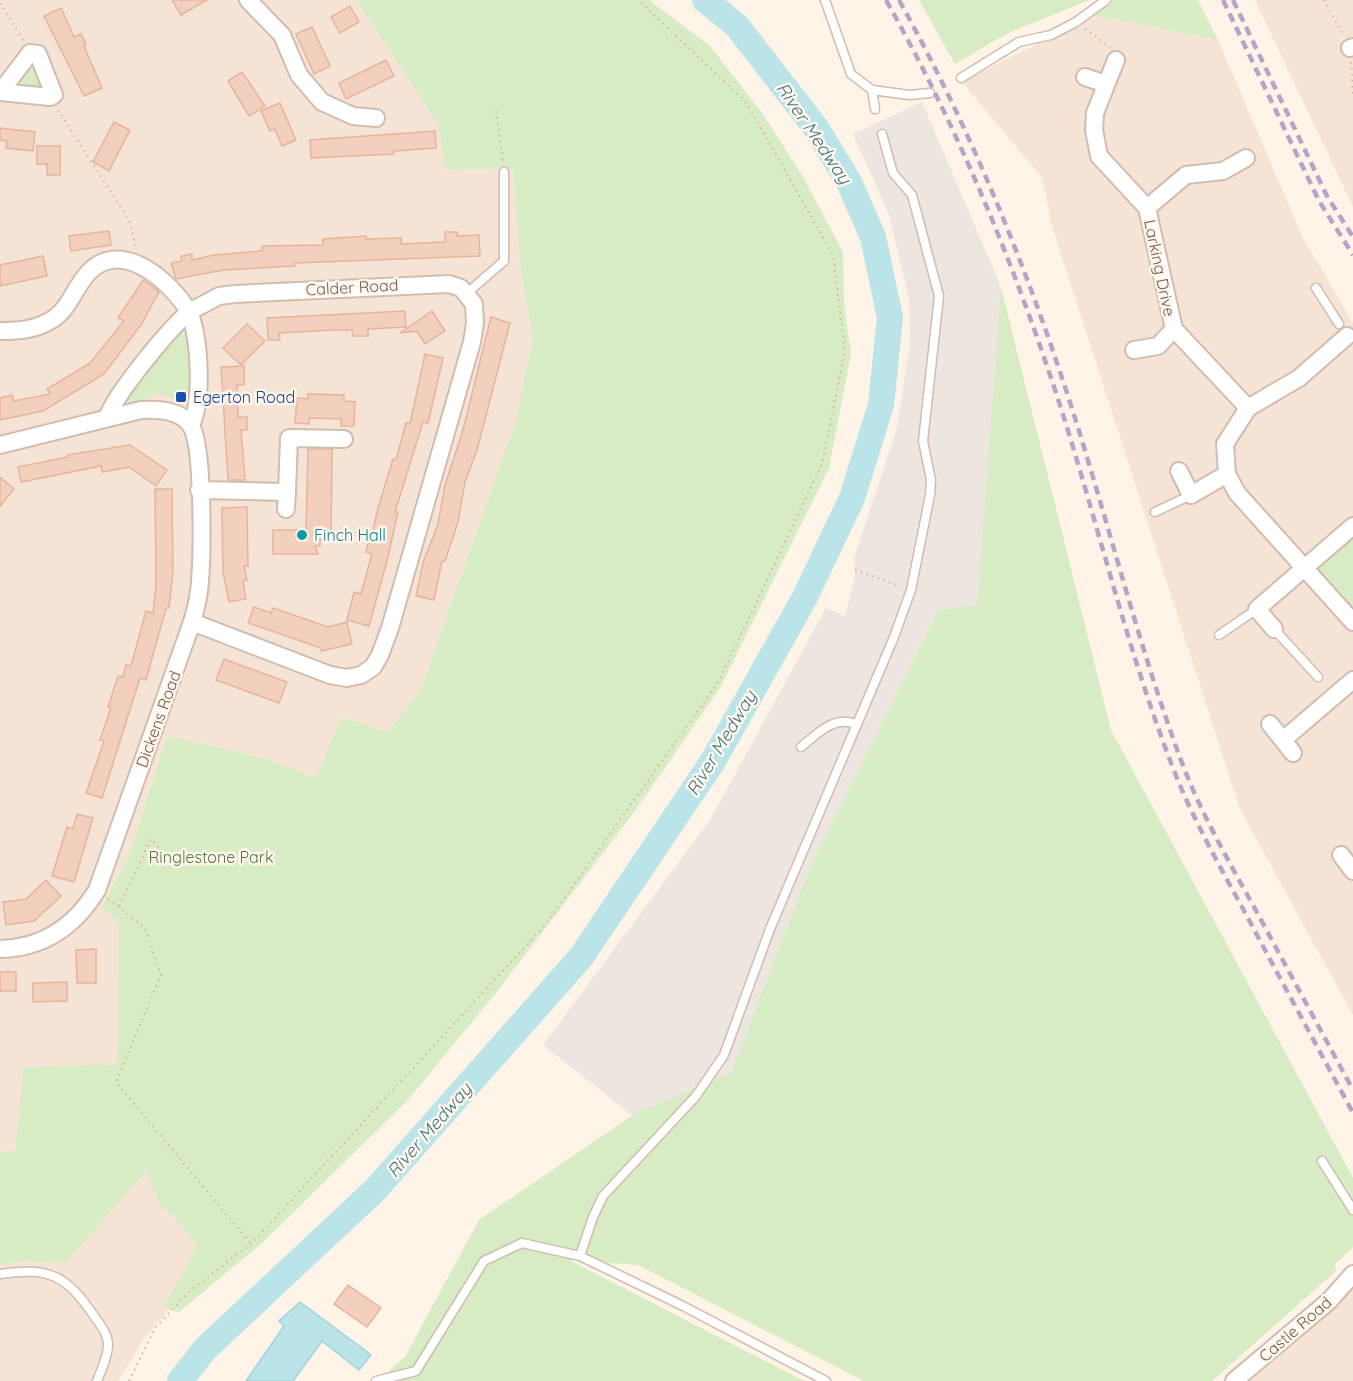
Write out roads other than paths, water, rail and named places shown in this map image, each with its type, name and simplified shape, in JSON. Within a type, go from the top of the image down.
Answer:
[{"type":"street","points":[[248,0],[282,35],[299,75],[322,102],[353,116],[376,118]]},
{"type":"street","points":[[30,53],[38,54],[42,60],[54,95],[50,97],[0,90],[30,53]]},
{"type":"street","name":"Larking Drive","points":[[1116,60],[1095,112],[1094,130],[1099,156],[1147,208],[1173,329],[1248,408]]},
{"type":"street","points":[[1085,77],[1106,84]]},
{"type":"street","points":[[1147,208],[1186,175],[1223,171],[1246,158]]},
{"type":"street","points":[[0,331],[30,329],[54,319],[67,305],[87,273],[103,262],[117,260],[140,266],[166,282],[189,312],[195,332],[197,390],[197,411],[191,425],[180,416],[162,410],[141,410],[0,445]]},
{"type":"street","name":"Calder Road","points":[[107,418],[119,396],[163,339],[189,312],[213,298],[235,294],[442,283],[454,285],[467,293]]},
{"type":"street","points":[[192,622],[330,675],[355,678],[372,667],[381,655],[390,628],[472,342],[476,311],[467,293]]},
{"type":"street","points":[[1134,349],[1158,346],[1173,329]]},
{"type":"street","points":[[1346,333],[1299,378],[1248,408],[1225,444],[1227,474],[1237,493],[1353,622]]},
{"type":"street","name":"Dickens Road","points":[[0,949],[23,947],[52,937],[78,917],[97,890],[192,622],[200,582],[198,450],[191,425]]},
{"type":"street","points":[[286,509],[290,438],[344,439]]},
{"type":"street","points":[[1179,471],[1191,495],[1227,474]]},
{"type":"street","points":[[199,490],[287,492]]},
{"type":"street","points":[[1274,629],[1257,609],[1353,526]]},
{"type":"street","points":[[1282,740],[1353,680]]},
{"type":"street","points":[[1270,724],[1293,753]]},
{"type":"street","points":[[1341,855],[1353,871]]},
{"type":"street","name":"Castle Road","points":[[1234,1381],[1329,1301],[1353,1274]]},
{"type":"lane","points":[[825,0],[851,74],[872,90],[909,95],[930,93]]},
{"type":"lane","points":[[961,78],[1019,42],[1052,35],[1076,22],[1106,0]]},
{"type":"lane","points":[[872,90],[875,108]]},
{"type":"lane","points":[[580,1256],[593,1217],[603,1196],[696,1096],[728,1047],[770,929],[911,590],[931,485],[923,441],[939,296],[912,195],[893,173],[882,134]]},
{"type":"lane","points":[[467,293],[504,261],[504,172]]},
{"type":"lane","points":[[1316,288],[1346,333]]},
{"type":"lane","points":[[1155,513],[1191,495]]},
{"type":"lane","points":[[1219,635],[1257,609]]},
{"type":"lane","points":[[1274,629],[1318,677]]},
{"type":"lane","points":[[801,747],[824,728],[836,722],[845,720],[856,724]]},
{"type":"lane","points":[[1322,1161],[1353,1210]]},
{"type":"lane","points":[[376,1381],[393,1380],[416,1371],[484,1261],[522,1243],[580,1256],[683,1306],[826,1381]]},
{"type":"lane","points":[[0,1274],[16,1272],[45,1274],[63,1279],[79,1294],[104,1331],[108,1345],[97,1381]]},
{"type":"water","points":[[300,1302],[371,1355],[359,1370],[322,1341],[293,1381],[246,1381],[284,1326],[279,1321]]},
{"type":"waterway","name":"River Medway","points":[[180,1381],[205,1349],[375,1190],[581,957],[713,761],[805,597],[852,498],[881,405],[890,317],[873,237],[849,182],[816,128],[737,26],[705,0]]},
{"type":"railway","points":[[886,0],[959,145],[1021,294],[1072,442],[1126,630],[1173,768],[1218,864],[1353,1113]]},
{"type":"railway","points":[[899,0],[971,143],[1032,292],[1082,439],[1136,625],[1189,782],[1225,854],[1353,1090]]},
{"type":"railway","points":[[1223,0],[1319,201],[1353,255]]},
{"type":"railway","points":[[1233,0],[1327,196],[1353,237]]},
{"type":"place","name":"Egerton Road","points":[[181,397]]},
{"type":"place","name":"Finch Hall","points":[[302,535]]},
{"type":"park label","name":"Ringlestone Park","points":[[211,857]]}]
